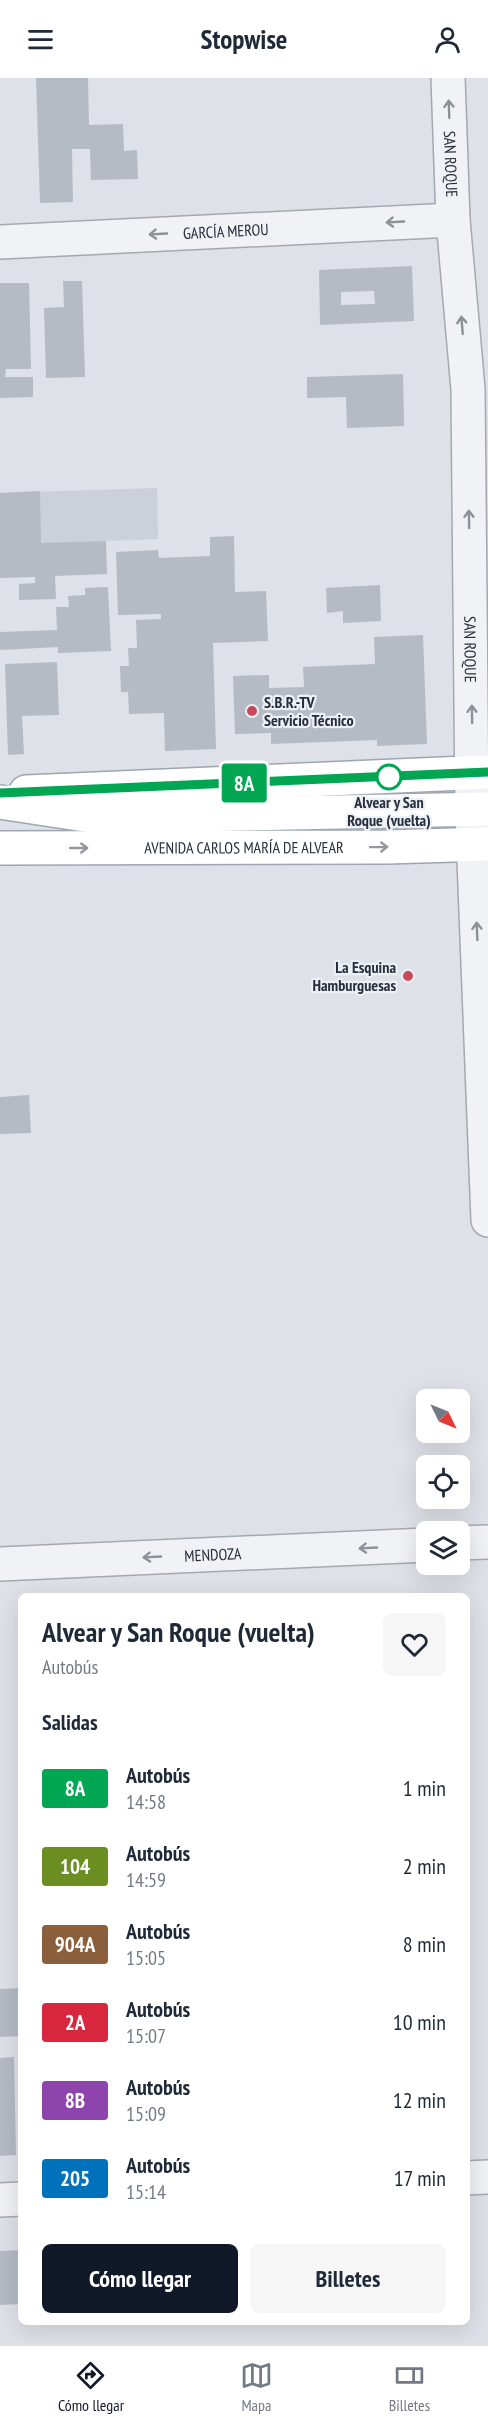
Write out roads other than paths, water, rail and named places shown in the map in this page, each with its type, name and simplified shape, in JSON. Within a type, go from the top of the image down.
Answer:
[{"type":"main road","points":[[0,793],[480,772]]},
{"type":"main road","name":"AVENIDA CARLOS MARÍA DE ALVEAR","points":[[0,801],[98,818],[480,809]]},
{"type":"main road","name":"AVENIDA CARLOS MARÍA DE ALVEAR","points":[[0,844],[98,818]]},
{"type":"main road","name":"AVENIDA CARLOS MARÍA DE ALVEAR","points":[[0,849],[481,844]]},
{"type":"street","name":"SAN ROQUE","points":[[448,78],[453,220],[478,388],[480,809],[488,1220]]},
{"type":"street","name":"GARCÍA MEROU","points":[[0,242],[453,220]]},
{"type":"street","points":[[470,1543],[488,1542]]},
{"type":"street","name":"MENDOZA","points":[[0,1564],[416,1545]]},
{"type":"street","points":[[470,2178],[488,2177]]},
{"type":"street","points":[[0,2200],[18,2199]]},
{"type":"place","name":"S.B.R.-TV Servicio Técnico","points":[[252,711]]},
{"type":"place","name":"Alvear y San Roque (vuelta)","points":[[389,777]]},
{"type":"place","name":"La Esquina Hamburguesas","points":[[408,976]]}]
